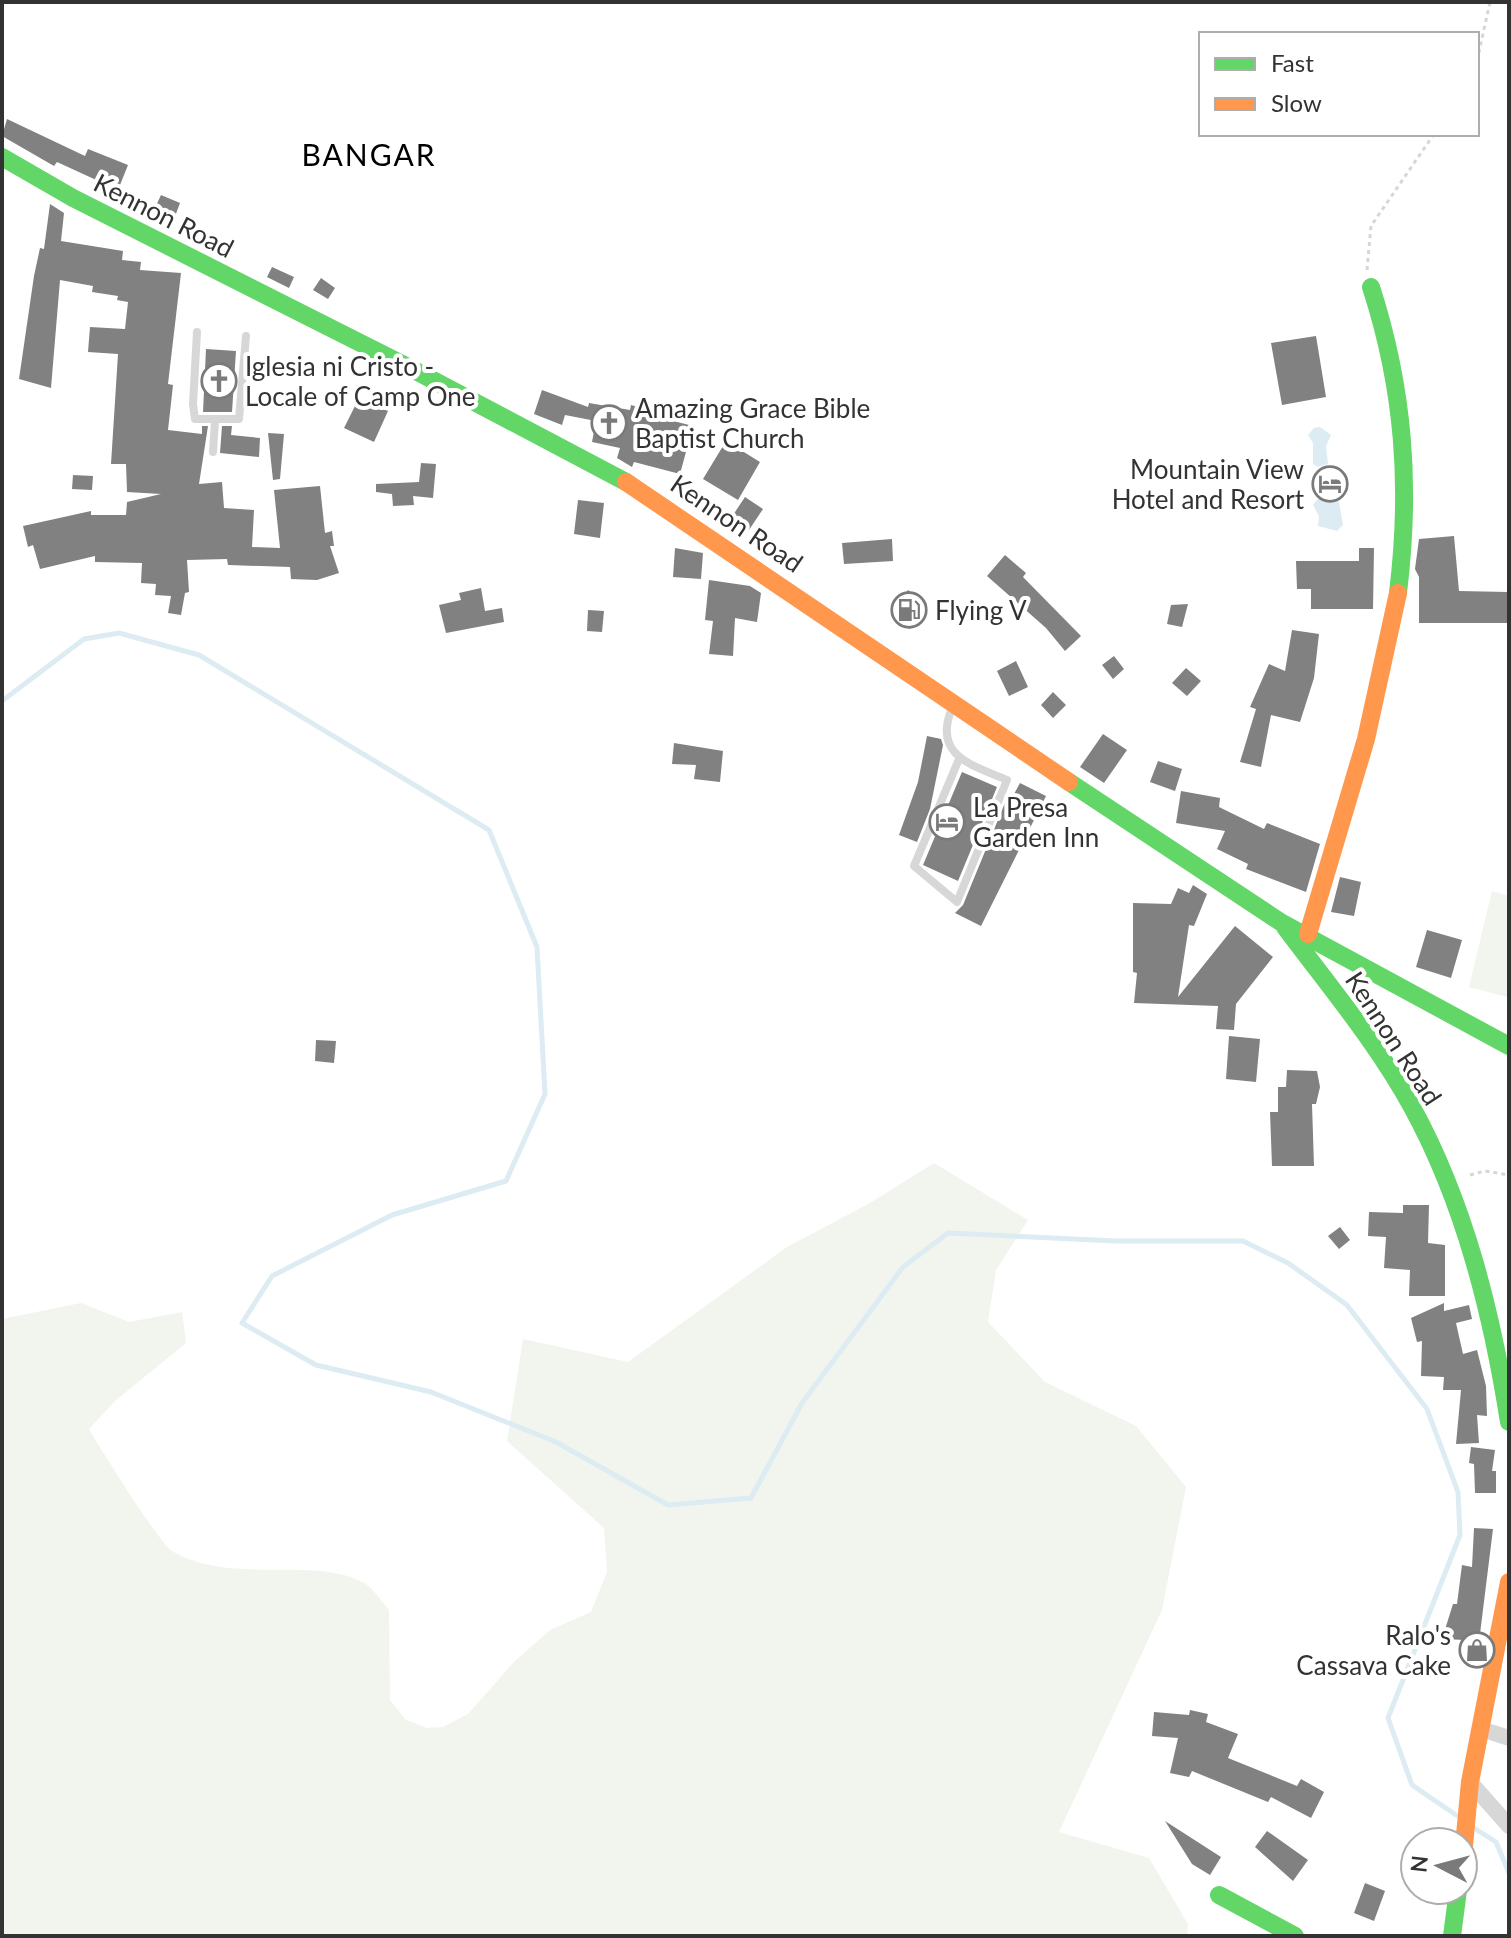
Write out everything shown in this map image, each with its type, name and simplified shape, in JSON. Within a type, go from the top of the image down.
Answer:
[{"type":"main road","name":"Kennon Road","points":[[2,157],[86,205],[412,369],[646,493],[953,705],[1282,923],[1308,934],[1368,971],[1509,1046]]},
{"type":"main road","points":[[1308,934],[1388,655],[1406,522],[1401,408],[1391,349],[1371,287]]},
{"type":"main road","name":"Kennon Road","points":[[1282,923],[1391,1072],[1447,1185],[1495,1334],[1509,1422]]},
{"type":"main road","points":[[1466,1826],[1469,1791],[1509,1582]]},
{"type":"main road","points":[[1219,1895],[1295,1936]]},
{"type":"main road","points":[[1452,1936],[1456,1906]]},
{"type":"street","points":[[1481,1729],[1509,1738]]},
{"type":"street","points":[[1469,1791],[1509,1826]]},
{"type":"lane","points":[[197,332],[195,419],[215,421],[239,419],[246,336]]},
{"type":"lane","points":[[213,452],[215,421]]},
{"type":"lane","points":[[953,705],[945,731],[959,759],[1007,780],[957,902],[914,866],[959,759]]},
{"type":"path","points":[[1479,52],[1490,2]]},
{"type":"path","points":[[1371,287],[1366,249],[1371,226],[1433,136]]},
{"type":"path","points":[[1447,1185],[1485,1171],[1509,1175]]},
{"type":"shaded area","points":[[1320,427],[1331,435],[1326,446],[1328,464],[1318,467],[1313,464],[1313,443],[1308,435],[1314,428]]},
{"type":"shaded area","points":[[1321,495],[1339,502],[1343,525],[1337,531],[1318,526],[1319,516],[1313,505]]},
{"type":"shaded area","points":[[1492,891],[1509,896],[1507,997],[1469,987]]},
{"type":"shaded area","points":[[934,1163],[1028,1220],[996,1270],[988,1322],[1045,1382],[1136,1426],[1186,1487],[1162,1610],[1059,1832],[1149,1858],[1188,1924],[1187,1936],[2,1936],[2,1319],[81,1303],[129,1322],[182,1312],[186,1343],[115,1401],[89,1429],[104,1455],[172,1551],[220,1567],[321,1571],[344,1575],[367,1585],[389,1610],[390,1700],[406,1720],[427,1728],[443,1727],[468,1714],[514,1662],[550,1630],[591,1612],[607,1572],[604,1528],[507,1441],[523,1339],[628,1362],[787,1247],[870,1203]]},
{"type":"building","points":[[7,119],[85,156],[88,149],[128,165],[118,190],[57,162],[54,166],[2,136]]},
{"type":"building","points":[[161,195],[180,203],[174,219],[154,210]]},
{"type":"building","points":[[50,204],[64,213],[61,241],[123,251],[122,260],[141,262],[140,270],[181,273],[168,384],[173,385],[168,430],[202,434],[202,426],[208,426],[199,484],[222,482],[224,508],[254,510],[252,547],[280,548],[274,490],[320,486],[325,533],[332,531],[334,546],[330,546],[339,573],[317,580],[291,579],[290,567],[228,565],[227,559],[187,560],[189,592],[185,593],[181,615],[168,613],[171,596],[155,595],[156,584],[141,583],[142,563],[95,562],[95,556],[40,569],[33,545],[28,547],[23,526],[91,511],[91,515],[126,515],[127,502],[161,494],[127,492],[126,464],[111,464],[118,354],[88,352],[90,327],[125,329],[128,302],[117,300],[118,296],[92,292],[93,286],[60,280],[51,388],[19,379],[34,276],[40,248],[44,249]]},
{"type":"building","points":[[272,267],[294,277],[289,288],[267,277]]},
{"type":"building","points":[[321,278],[335,288],[328,299],[313,290]]},
{"type":"building","points":[[1316,336],[1326,397],[1282,405],[1271,343]]},
{"type":"building","name":"Iglesia ni Cristo - Locale of Camp One","points":[[206,349],[236,351],[232,412],[203,412]]},
{"type":"building","points":[[542,390],[588,407],[589,403],[630,410],[631,405],[648,410],[646,414],[693,426],[680,474],[634,462],[632,467],[617,458],[620,448],[592,442],[596,421],[565,415],[562,425],[534,414]]},
{"type":"building","points":[[359,398],[388,411],[374,442],[344,428]]},
{"type":"building","points":[[222,426],[232,426],[231,435],[260,438],[259,457],[220,453]]},
{"type":"building","points":[[268,433],[284,434],[280,479],[273,480]]},
{"type":"building","points":[[726,441],[760,462],[738,500],[703,479]]},
{"type":"building","points":[[421,463],[436,464],[433,498],[413,496],[414,505],[393,506],[392,494],[376,492],[376,484],[419,482]]},
{"type":"building","points":[[73,475],[93,476],[92,490],[72,489]]},
{"type":"building","points":[[745,497],[763,509],[745,536],[727,524]]},
{"type":"building","points":[[578,500],[604,503],[600,538],[574,534]]},
{"type":"building","points":[[1454,536],[1459,591],[1508,592],[1507,623],[1419,623],[1419,577],[1415,569],[1419,539]]},
{"type":"building","points":[[892,539],[893,561],[844,564],[842,543]]},
{"type":"building","points":[[675,548],[703,553],[701,579],[673,577]]},
{"type":"building","points":[[1359,548],[1374,548],[1373,609],[1311,609],[1311,589],[1297,589],[1296,561],[1359,561]]},
{"type":"building","points":[[1005,555],[1026,573],[1023,577],[1081,636],[1065,651],[1046,628],[987,576]]},
{"type":"building","points":[[709,580],[750,586],[761,593],[757,622],[735,618],[733,656],[709,654],[713,621],[705,620]]},
{"type":"building","points":[[481,588],[485,611],[502,608],[504,622],[446,633],[439,605],[461,600],[459,593]]},
{"type":"building","name":"Flying V","points":[[908,590],[927,604],[910,629],[891,615]]},
{"type":"building","points":[[1188,604],[1182,627],[1167,624],[1171,605]]},
{"type":"building","points":[[588,610],[604,611],[602,632],[587,631]]},
{"type":"building","points":[[1292,630],[1319,634],[1314,678],[1300,722],[1271,715],[1261,767],[1240,762],[1256,709],[1250,707],[1269,664],[1285,671]]},
{"type":"building","points":[[1114,656],[1124,669],[1113,679],[1102,665]]},
{"type":"building","points":[[1016,661],[1028,687],[1009,696],[997,671]]},
{"type":"building","points":[[1186,668],[1201,681],[1187,696],[1172,683]]},
{"type":"building","points":[[1053,692],[1066,705],[1053,718],[1041,705]]},
{"type":"building","points":[[1103,734],[1127,750],[1104,783],[1080,767]]},
{"type":"building","points":[[927,736],[941,739],[943,745],[930,809],[917,842],[899,835],[918,782]]},
{"type":"building","points":[[674,743],[723,751],[720,782],[694,779],[696,765],[672,764]]},
{"type":"building","points":[[1158,761],[1182,769],[1175,791],[1150,782]]},
{"type":"building","points":[[962,772],[997,787],[958,881],[923,865]]},
{"type":"building","points":[[1020,783],[1046,796],[981,926],[955,913],[963,905],[1009,793],[1014,794]]},
{"type":"building","points":[[1181,791],[1220,798],[1219,807],[1264,829],[1267,823],[1320,844],[1306,892],[1246,869],[1248,864],[1217,849],[1225,831],[1176,823]]},
{"type":"building","points":[[1340,877],[1361,882],[1354,916],[1331,912]]},
{"type":"building","points":[[1193,885],[1207,894],[1194,926],[1189,925],[1178,997],[1235,926],[1273,957],[1236,1004],[1234,1030],[1216,1029],[1218,1006],[1134,1003],[1137,973],[1133,972],[1133,903],[1171,904],[1178,888],[1189,893]]},
{"type":"building","points":[[1427,930],[1462,940],[1451,978],[1416,967]]},
{"type":"building","points":[[1229,1036],[1260,1039],[1256,1082],[1226,1079]]},
{"type":"building","points":[[316,1040],[336,1041],[334,1063],[315,1061]]},
{"type":"building","points":[[1287,1070],[1317,1071],[1320,1087],[1316,1104],[1312,1104],[1314,1166],[1272,1166],[1270,1112],[1278,1112],[1278,1087],[1286,1087]]},
{"type":"building","points":[[1403,1205],[1429,1205],[1428,1243],[1445,1245],[1445,1296],[1409,1296],[1410,1270],[1384,1268],[1386,1237],[1368,1236],[1369,1212],[1403,1213]]},
{"type":"building","points":[[1340,1227],[1350,1240],[1339,1249],[1328,1236]]},
{"type":"building","points":[[1444,1303],[1444,1311],[1469,1305],[1472,1319],[1456,1323],[1463,1354],[1477,1350],[1486,1386],[1487,1416],[1477,1415],[1479,1443],[1456,1444],[1461,1390],[1443,1390],[1444,1377],[1421,1376],[1422,1341],[1417,1342],[1411,1318]]},
{"type":"building","points":[[1471,1447],[1495,1450],[1492,1471],[1496,1471],[1496,1493],[1475,1493],[1474,1464],[1469,1463]]},
{"type":"building","points":[[1474,1528],[1493,1529],[1477,1658],[1463,1657],[1465,1640],[1442,1639],[1453,1604],[1457,1604],[1462,1565],[1472,1567]]},
{"type":"building","points":[[1190,1710],[1208,1714],[1206,1722],[1238,1734],[1228,1758],[1297,1786],[1301,1779],[1324,1792],[1311,1818],[1271,1797],[1268,1802],[1192,1771],[1189,1777],[1170,1773],[1178,1738],[1152,1736],[1154,1712],[1189,1715]]},
{"type":"building","points":[[1165,1821],[1221,1857],[1210,1875],[1192,1864]]},
{"type":"building","points":[[1267,1831],[1308,1860],[1293,1881],[1255,1847]]},
{"type":"building","points":[[1365,1883],[1385,1891],[1374,1921],[1354,1913]]},
{"type":"waterway","points":[[2,701],[84,639],[119,633],[199,655],[489,830],[537,947],[545,1094],[506,1181],[392,1215],[272,1276],[242,1323],[316,1365],[431,1392],[556,1442],[668,1505],[751,1498],[802,1403],[903,1267],[948,1233],[1115,1241],[1243,1241],[1288,1263],[1347,1305],[1427,1409],[1458,1492],[1460,1535],[1388,1718],[1412,1785],[1456,1815]]},
{"type":"waterway","points":[[1479,1831],[1496,1842],[1509,1873]]},
{"type":"traffic: fast","points":[[2,157],[73,198],[412,369],[626,482]]},
{"type":"traffic: fast","points":[[1371,287],[1391,363],[1402,438],[1404,514],[1398,593]]},
{"type":"traffic: fast","points":[[1069,782],[1282,923],[1509,1046]]},
{"type":"traffic: fast","points":[[1285,927],[1384,1060],[1431,1144],[1474,1260],[1494,1341],[1509,1422]]},
{"type":"traffic: fast","points":[[1219,1895],[1295,1936]]},
{"type":"traffic: fast","points":[[1452,1936],[1456,1906]]},
{"type":"traffic: slow","points":[[626,482],[1069,782]]},
{"type":"traffic: slow","points":[[1308,934],[1366,739],[1398,593]]},
{"type":"traffic: slow","points":[[1466,1826],[1470,1782],[1509,1582]]},
{"type":"place","name":"Iglesia ni Cristo - Locale of Camp One","points":[[219,381]]},
{"type":"place","name":"Amazing Grace Bible Baptist Church","points":[[609,423]]},
{"type":"place","name":"Mountain View Hotel and Resort","points":[[1330,484]]},
{"type":"place","name":"Flying V","points":[[909,610]]},
{"type":"place","name":"La Presa Garden Inn","points":[[947,822]]},
{"type":"place","name":"Ralo's Cassava Cake","points":[[1477,1650]]},
{"type":"district","name":"BANGAR","points":[[369,154]]}]
